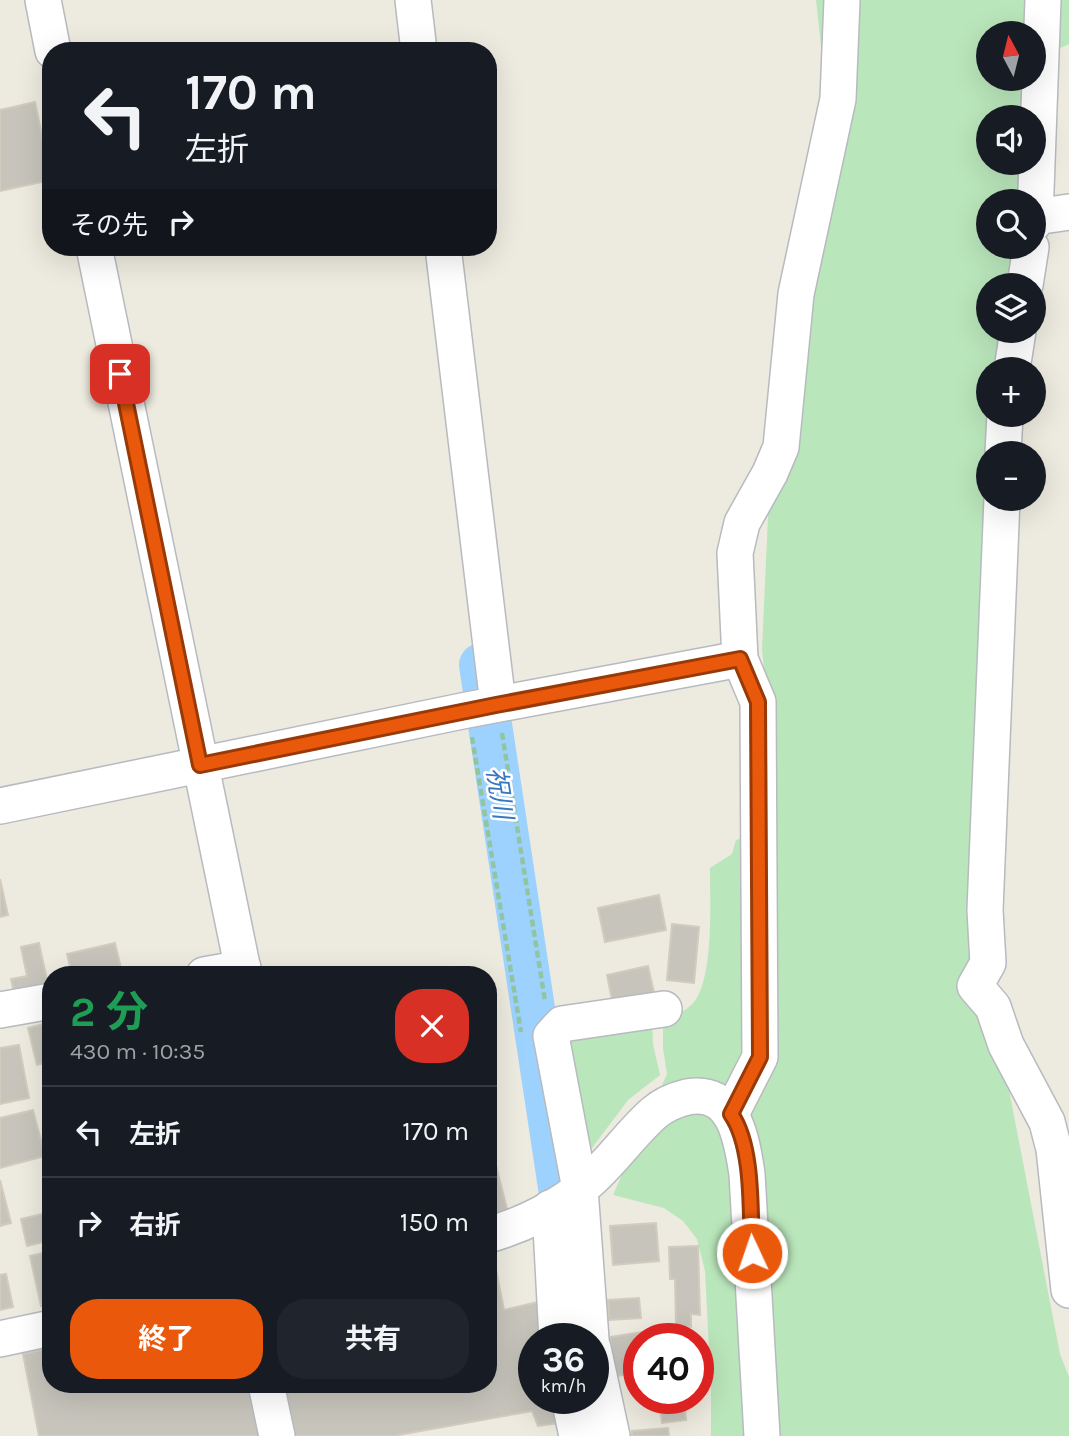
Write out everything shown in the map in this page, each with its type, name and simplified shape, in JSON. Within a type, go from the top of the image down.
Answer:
[{"type":"street","points":[[43,0],[51,42]]},
{"type":"street","points":[[413,0],[418,42]]},
{"type":"street","points":[[731,1114],[760,1057],[758,702],[740,659],[735,553],[742,523],[781,447],[796,295],[838,99],[842,0]]},
{"type":"street","points":[[1036,189],[1043,0]]},
{"type":"street","points":[[1046,215],[1069,212]]},
{"type":"street","points":[[95,256],[243,966]]},
{"type":"street","points":[[444,256],[487,706]]},
{"type":"street","points":[[1002,511],[985,910],[988,963],[975,986],[993,1007],[1006,1045],[1047,1122],[1054,1149],[1069,1290]]},
{"type":"street","points":[[0,806],[487,706],[740,659]]},
{"type":"street","points":[[0,1010],[42,1003]]},
{"type":"street","points":[[588,1323],[564,1200],[551,1036],[562,1024],[664,1009]]},
{"type":"street","points":[[497,1231],[564,1200],[595,1176],[640,1126],[664,1105],[683,1098],[701,1096],[718,1101],[731,1114],[740,1134],[747,1174],[762,1436]]},
{"type":"street","points":[[558,1323],[564,1200]]},
{"type":"street","points":[[0,1339],[42,1330]]},
{"type":"street","points":[[268,1393],[277,1436]]},
{"type":"street","points":[[572,1414],[577,1436]]},
{"type":"street","points":[[607,1414],[612,1436]]},
{"type":"path","points":[[487,706],[551,1036]]},
{"type":"green space","points":[[816,0],[1069,0],[1069,44],[1046,55],[1046,21],[976,21],[976,91],[1036,91],[1035,105],[976,105],[976,175],[1025,175],[1023,189],[976,189],[976,259],[1013,259],[1012,273],[976,273],[976,343],[1002,343],[1001,357],[976,357],[976,427],[989,427],[989,441],[976,441],[976,511],[990,511],[993,1007],[1060,1354],[1069,1377],[1069,1436],[711,1436],[711,1414],[714,1414],[714,1323],[708,1323],[705,1271],[697,1239],[683,1221],[664,1208],[613,1195],[667,1074],[663,1022],[684,1011],[694,1002],[705,975],[710,918],[710,868],[732,854],[736,840],[747,837],[772,749],[762,649],[770,473],[831,136]]},
{"type":"green space","points":[[652,1021],[653,1044],[660,1075],[628,1100],[592,1148],[584,1150],[562,1024]]},
{"type":"building","points":[[35,102],[42,136],[42,182],[0,191],[0,110]]},
{"type":"building","points":[[0,879],[8,915],[0,917]]},
{"type":"building","points":[[659,895],[666,930],[605,942],[598,908]]},
{"type":"building","points":[[672,924],[699,927],[694,983],[667,980]]},
{"type":"building","points":[[39,943],[44,966],[42,996],[16,1002],[11,979],[27,976],[21,947]]},
{"type":"building","points":[[115,943],[121,966],[70,966],[67,954]]},
{"type":"building","points":[[648,966],[655,997],[613,1005],[607,975]]},
{"type":"building","points":[[42,1024],[42,1064],[37,1065],[28,1028]]},
{"type":"building","points":[[19,1045],[29,1098],[0,1104],[0,1048]]},
{"type":"building","points":[[33,1110],[42,1144],[42,1157],[0,1168],[0,1118]]},
{"type":"building","points":[[497,1170],[507,1209],[497,1213]]},
{"type":"building","points":[[0,1180],[11,1223],[0,1226]]},
{"type":"building","points":[[42,1214],[42,1242],[27,1246],[21,1219]]},
{"type":"building","points":[[656,1223],[659,1261],[613,1265],[610,1226]]},
{"type":"building","points":[[698,1246],[700,1315],[691,1314],[691,1323],[676,1323],[675,1279],[670,1279],[669,1247]]},
{"type":"building","points":[[42,1253],[42,1306],[41,1306],[30,1256]]},
{"type":"building","points":[[6,1274],[13,1307],[0,1310],[0,1275]]},
{"type":"building","points":[[497,1275],[504,1310],[542,1301],[547,1323],[518,1323],[518,1414],[393,1436],[296,1436],[284,1393],[497,1393]]},
{"type":"building","points":[[639,1298],[641,1318],[609,1320],[608,1300]]},
{"type":"building","points":[[623,1335],[623,1375],[616,1376],[610,1337]]},
{"type":"building","points":[[42,1350],[42,1393],[255,1393],[264,1436],[39,1436],[23,1354]]},
{"type":"building","points":[[533,1414],[566,1414],[568,1422],[538,1426]]},
{"type":"building","points":[[661,1414],[685,1414],[686,1420],[662,1423]]},
{"type":"building","points":[[668,1428],[669,1436],[632,1436],[632,1431]]},
{"type":"waterway","name":"祝川","points":[[481,665],[568,1240]]},
{"type":"route","points":[[120,374],[200,765],[740,659],[758,702],[760,1057],[731,1114],[740,1134],[747,1174],[752,1253]]}]
